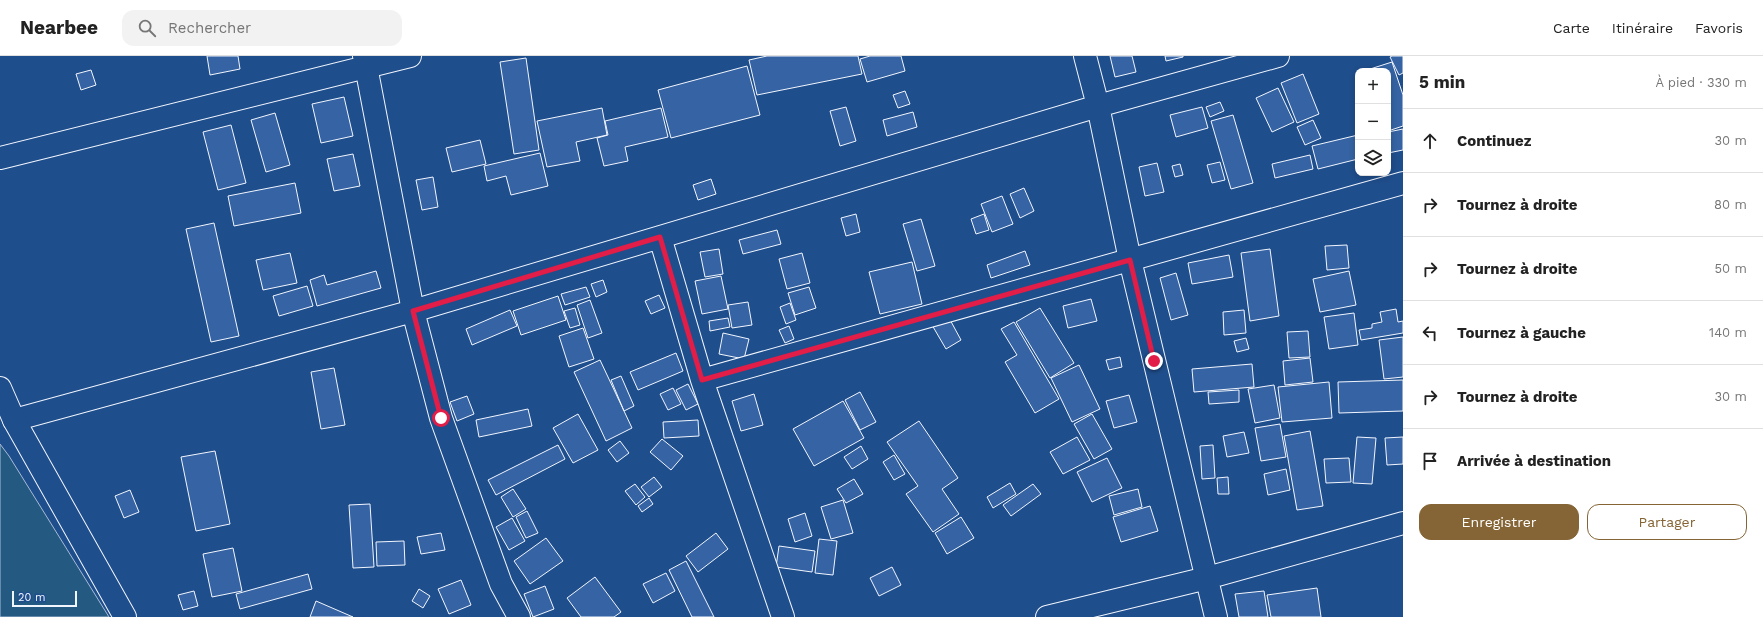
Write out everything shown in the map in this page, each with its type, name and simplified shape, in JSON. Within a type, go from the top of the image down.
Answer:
[{"type":"street","points":[[0,158],[364,62],[410,56]]},
{"type":"street","points":[[1086,56],[1130,260],[1216,617]]},
{"type":"street","points":[[14,420],[413,311],[1098,106],[1278,56]]},
{"type":"street","points":[[364,62],[413,311],[441,418],[501,584],[519,617]]},
{"type":"street","points":[[702,380],[1403,183]]},
{"type":"street","points":[[660,237],[702,380],[783,617]]},
{"type":"street","points":[[0,388],[14,420],[125,617]]},
{"type":"street","points":[[1047,617],[1207,578],[1403,522]]},
{"type":"shaded area","points":[[0,444],[9,456],[109,617],[0,617]]},
{"type":"building","points":[[207,56],[238,56],[240,69],[210,75]]},
{"type":"building","points":[[767,56],[858,56],[862,74],[757,95],[749,60]]},
{"type":"building","points":[[870,56],[901,56],[905,71],[867,82],[860,59]]},
{"type":"building","points":[[1110,56],[1132,56],[1136,72],[1115,77]]},
{"type":"building","points":[[1165,56],[1183,56],[1183,57],[1166,61]]},
{"type":"building","points":[[1403,56],[1403,73],[1399,75],[1390,57]]},
{"type":"building","points":[[526,58],[539,150],[514,154],[500,62]]},
{"type":"building","points":[[1392,62],[1403,95],[1403,126],[1391,130],[1391,68],[1373,68]]},
{"type":"building","points":[[747,66],[760,115],[671,138],[658,90]]},
{"type":"building","points":[[91,70],[96,85],[81,90],[76,74]]},
{"type":"building","points":[[1303,74],[1319,114],[1297,123],[1281,83]]},
{"type":"building","points":[[1278,88],[1294,122],[1272,132],[1256,98]]},
{"type":"building","points":[[905,91],[910,104],[898,108],[893,95]]},
{"type":"building","points":[[344,97],[353,136],[321,143],[312,104]]},
{"type":"building","points":[[1220,102],[1224,111],[1210,117],[1206,107]]},
{"type":"building","points":[[846,107],[856,141],[840,146],[830,111]]},
{"type":"building","points":[[1202,107],[1208,128],[1176,137],[1170,115]]},
{"type":"building","points":[[602,108],[607,135],[576,142],[580,161],[547,167],[537,121]]},
{"type":"building","points":[[661,108],[668,137],[625,147],[628,161],[604,166],[597,138],[608,135],[605,121]]},
{"type":"building","points":[[913,112],[917,127],[887,136],[883,120]]},
{"type":"building","points":[[275,113],[290,165],[266,172],[251,120]]},
{"type":"building","points":[[1233,115],[1253,183],[1231,189],[1211,121]]},
{"type":"building","points":[[1313,120],[1321,138],[1305,145],[1297,127]]},
{"type":"building","points":[[231,125],[246,183],[218,190],[203,132]]},
{"type":"building","points":[[1403,129],[1403,150],[1391,152],[1391,131]]},
{"type":"building","points":[[1355,136],[1355,160],[1318,169],[1312,146]]},
{"type":"building","points":[[480,140],[486,164],[452,172],[446,148]]},
{"type":"building","points":[[540,153],[548,186],[511,195],[506,176],[487,181],[484,166]]},
{"type":"building","points":[[353,154],[360,186],[334,191],[327,159]]},
{"type":"building","points":[[1310,155],[1313,169],[1275,178],[1272,164]]},
{"type":"building","points":[[1220,162],[1225,180],[1212,183],[1207,165]]},
{"type":"building","points":[[1157,163],[1164,192],[1145,196],[1139,167]]},
{"type":"building","points":[[1180,164],[1183,175],[1175,177],[1172,166]]},
{"type":"building","points":[[433,177],[438,207],[422,210],[416,180]]},
{"type":"building","points":[[711,179],[716,194],[698,200],[693,185]]},
{"type":"building","points":[[295,183],[301,213],[234,226],[228,196]]},
{"type":"building","points":[[1024,188],[1034,211],[1020,218],[1010,194]]},
{"type":"building","points":[[1002,196],[1013,224],[992,232],[981,204]]},
{"type":"building","points":[[856,214],[860,232],[846,236],[841,218]]},
{"type":"building","points":[[984,214],[989,230],[976,234],[971,219]]},
{"type":"building","points":[[921,219],[935,266],[917,271],[903,224]]},
{"type":"building","points":[[214,223],[239,336],[211,342],[186,229]]},
{"type":"building","points":[[777,230],[781,244],[743,254],[739,240]]},
{"type":"building","points":[[1347,245],[1349,268],[1327,270],[1325,246]]},
{"type":"building","points":[[719,249],[723,274],[705,277],[700,252]]},
{"type":"building","points":[[1270,249],[1279,316],[1250,321],[1241,253]]},
{"type":"building","points":[[1025,251],[1030,265],[991,278],[987,265]]},
{"type":"building","points":[[290,253],[297,283],[263,290],[256,260]]},
{"type":"building","points":[[802,253],[810,283],[787,289],[779,259]]},
{"type":"building","points":[[1229,255],[1233,277],[1192,284],[1188,263]]},
{"type":"building","points":[[912,262],[922,304],[880,314],[869,272]]},
{"type":"building","points":[[376,271],[381,288],[317,306],[310,280],[324,275],[327,285]]},
{"type":"building","points":[[1349,271],[1356,305],[1320,312],[1313,279]]},
{"type":"building","points":[[1176,273],[1188,315],[1171,320],[1160,278]]},
{"type":"building","points":[[721,276],[728,309],[702,314],[695,281]]},
{"type":"building","points":[[603,280],[607,292],[596,297],[591,284]]},
{"type":"building","points":[[307,286],[313,306],[279,316],[273,296]]},
{"type":"building","points":[[586,287],[590,297],[565,305],[561,294]]},
{"type":"building","points":[[809,287],[816,308],[795,315],[788,293]]},
{"type":"building","points":[[659,295],[665,308],[651,314],[645,301]]},
{"type":"building","points":[[558,296],[566,320],[521,335],[513,311]]},
{"type":"building","points":[[1091,299],[1097,321],[1068,328],[1063,306]]},
{"type":"building","points":[[590,300],[602,333],[588,338],[577,305]]},
{"type":"building","points":[[748,302],[752,325],[732,328],[728,305]]},
{"type":"building","points":[[790,303],[796,320],[786,324],[780,307]]},
{"type":"building","points":[[575,308],[580,325],[570,328],[564,311]]},
{"type":"building","points":[[1040,308],[1074,363],[1050,378],[1016,322]]},
{"type":"building","points":[[1396,309],[1398,322],[1403,321],[1403,333],[1361,340],[1359,330],[1372,328],[1372,324],[1382,322],[1380,312]]},
{"type":"building","points":[[510,310],[517,326],[472,345],[466,329]]},
{"type":"building","points":[[1244,310],[1246,333],[1224,335],[1223,312]]},
{"type":"building","points":[[1354,313],[1358,345],[1329,349],[1324,317]]},
{"type":"building","points":[[948,316],[961,340],[946,349],[932,325]]},
{"type":"building","points":[[728,318],[730,327],[710,331],[709,321]]},
{"type":"building","points":[[1014,322],[1059,399],[1035,413],[1005,362],[1017,355],[1001,329]]},
{"type":"building","points":[[789,326],[794,339],[785,343],[779,330]]},
{"type":"building","points":[[583,328],[594,359],[569,367],[559,336]]},
{"type":"building","points":[[1308,331],[1310,357],[1289,358],[1287,332]]},
{"type":"building","points":[[723,333],[749,339],[744,359],[719,354]]},
{"type":"building","points":[[1403,337],[1403,377],[1384,379],[1379,340]]},
{"type":"building","points":[[1246,338],[1249,349],[1237,352],[1234,341]]},
{"type":"building","points":[[676,353],[683,371],[638,390],[630,372]]},
{"type":"building","points":[[1120,357],[1122,367],[1109,370],[1106,360]]},
{"type":"building","points":[[1310,358],[1313,382],[1285,385],[1283,361]]},
{"type":"building","points":[[600,360],[632,428],[606,441],[574,372]]},
{"type":"building","points":[[1252,364],[1254,387],[1194,392],[1192,369]]},
{"type":"building","points":[[1079,365],[1100,409],[1072,422],[1051,378]]},
{"type":"building","points":[[334,368],[345,425],[321,429],[311,372]]},
{"type":"building","points":[[621,376],[634,406],[624,411],[611,380]]},
{"type":"building","points":[[1403,380],[1403,411],[1339,413],[1338,382]]},
{"type":"building","points":[[1329,382],[1332,418],[1282,422],[1278,387]]},
{"type":"building","points":[[688,384],[698,404],[686,410],[676,390]]},
{"type":"building","points":[[1274,385],[1280,418],[1255,423],[1248,389]]},
{"type":"building","points":[[673,388],[681,404],[668,410],[660,394]]},
{"type":"building","points":[[1239,390],[1239,402],[1209,404],[1208,392]]},
{"type":"building","points":[[860,392],[876,422],[860,430],[845,400]]},
{"type":"building","points":[[754,394],[763,425],[741,431],[732,401]]},
{"type":"building","points":[[1129,395],[1137,422],[1114,428],[1106,401]]},
{"type":"building","points":[[467,396],[474,414],[457,421],[450,402]]},
{"type":"building","points":[[843,401],[864,438],[814,466],[793,429]]},
{"type":"building","points":[[528,409],[532,426],[479,437],[476,420]]},
{"type":"building","points":[[578,414],[598,450],[573,463],[553,428]]},
{"type":"building","points":[[1092,414],[1112,449],[1094,459],[1074,424]]},
{"type":"building","points":[[698,420],[699,436],[664,438],[663,422]]},
{"type":"building","points":[[919,421],[958,478],[942,489],[959,514],[933,532],[906,494],[918,486],[887,442]]},
{"type":"building","points":[[1280,424],[1286,457],[1261,461],[1255,428]]},
{"type":"building","points":[[1310,431],[1323,506],[1297,510],[1284,436]]},
{"type":"building","points":[[1244,432],[1249,453],[1227,457],[1223,436]]},
{"type":"building","points":[[1077,437],[1090,460],[1063,474],[1050,452]]},
{"type":"building","points":[[1357,437],[1376,438],[1372,484],[1353,483]]},
{"type":"building","points":[[1403,437],[1403,464],[1387,465],[1385,438]]},
{"type":"building","points":[[662,439],[683,456],[671,470],[650,452]]},
{"type":"building","points":[[620,441],[629,453],[617,462],[608,450]]},
{"type":"building","points":[[558,445],[565,459],[496,495],[488,480]]},
{"type":"building","points":[[1213,445],[1215,478],[1202,479],[1200,446]]},
{"type":"building","points":[[861,446],[868,459],[852,469],[844,457]]},
{"type":"building","points":[[215,451],[230,524],[196,531],[181,457]]},
{"type":"building","points":[[894,455],[905,474],[894,480],[883,462]]},
{"type":"building","points":[[1107,458],[1122,488],[1092,502],[1077,472]]},
{"type":"building","points":[[1349,458],[1351,482],[1326,483],[1324,459]]},
{"type":"building","points":[[1286,469],[1290,490],[1268,495],[1264,474]]},
{"type":"building","points":[[654,477],[662,487],[649,497],[641,487]]},
{"type":"building","points":[[1228,477],[1229,494],[1218,494],[1217,478]]},
{"type":"building","points":[[854,479],[863,494],[846,503],[837,489]]},
{"type":"building","points":[[1010,483],[1016,494],[993,508],[987,497]]},
{"type":"building","points":[[635,484],[645,497],[636,505],[625,491]]},
{"type":"building","points":[[1033,484],[1041,494],[1011,516],[1003,505]]},
{"type":"building","points":[[513,489],[526,509],[513,517],[501,497]]},
{"type":"building","points":[[1138,489],[1142,507],[1114,515],[1109,496]]},
{"type":"building","points":[[130,490],[139,512],[124,518],[115,496]]},
{"type":"building","points":[[649,498],[653,504],[642,512],[638,506]]},
{"type":"building","points":[[843,500],[853,533],[831,539],[821,507]]},
{"type":"building","points":[[370,504],[374,567],[353,568],[349,505]]},
{"type":"building","points":[[1150,506],[1158,531],[1121,542],[1113,517]]},
{"type":"building","points":[[527,511],[538,533],[526,538],[516,517]]},
{"type":"building","points":[[805,513],[812,536],[795,542],[788,519]]},
{"type":"building","points":[[961,517],[974,538],[947,554],[935,533]]},
{"type":"building","points":[[512,518],[525,541],[509,550],[496,527]]},
{"type":"building","points":[[441,533],[445,550],[421,554],[417,537]]},
{"type":"building","points":[[716,533],[728,549],[698,572],[686,556]]},
{"type":"building","points":[[546,538],[563,561],[530,584],[514,561]]},
{"type":"building","points":[[819,539],[837,541],[833,575],[815,573]]},
{"type":"building","points":[[404,541],[405,565],[377,566],[376,542]]},
{"type":"building","points":[[779,546],[815,551],[812,572],[776,567]]},
{"type":"building","points":[[233,548],[242,591],[212,597],[203,554]]},
{"type":"building","points":[[686,561],[714,617],[692,617],[669,570]]},
{"type":"building","points":[[892,567],[901,585],[879,596],[870,578]]},
{"type":"building","points":[[666,573],[675,591],[653,603],[643,584]]},
{"type":"building","points":[[308,574],[312,589],[240,609],[236,594]]},
{"type":"building","points":[[595,577],[621,612],[614,617],[581,617],[567,598]]},
{"type":"building","points":[[461,580],[471,605],[449,614],[438,589]]},
{"type":"building","points":[[545,586],[554,609],[533,617],[524,594]]},
{"type":"building","points":[[1317,588],[1321,617],[1271,617],[1267,595]]},
{"type":"building","points":[[419,589],[430,596],[423,608],[412,601]]},
{"type":"building","points":[[194,591],[198,606],[183,610],[178,595]]},
{"type":"building","points":[[1264,591],[1268,617],[1239,617],[1235,594]]},
{"type":"building","points":[[316,601],[353,617],[310,617]]},
{"type":"route","points":[[441,418],[413,311],[660,237],[702,380],[1130,260],[1154,361]]}]
